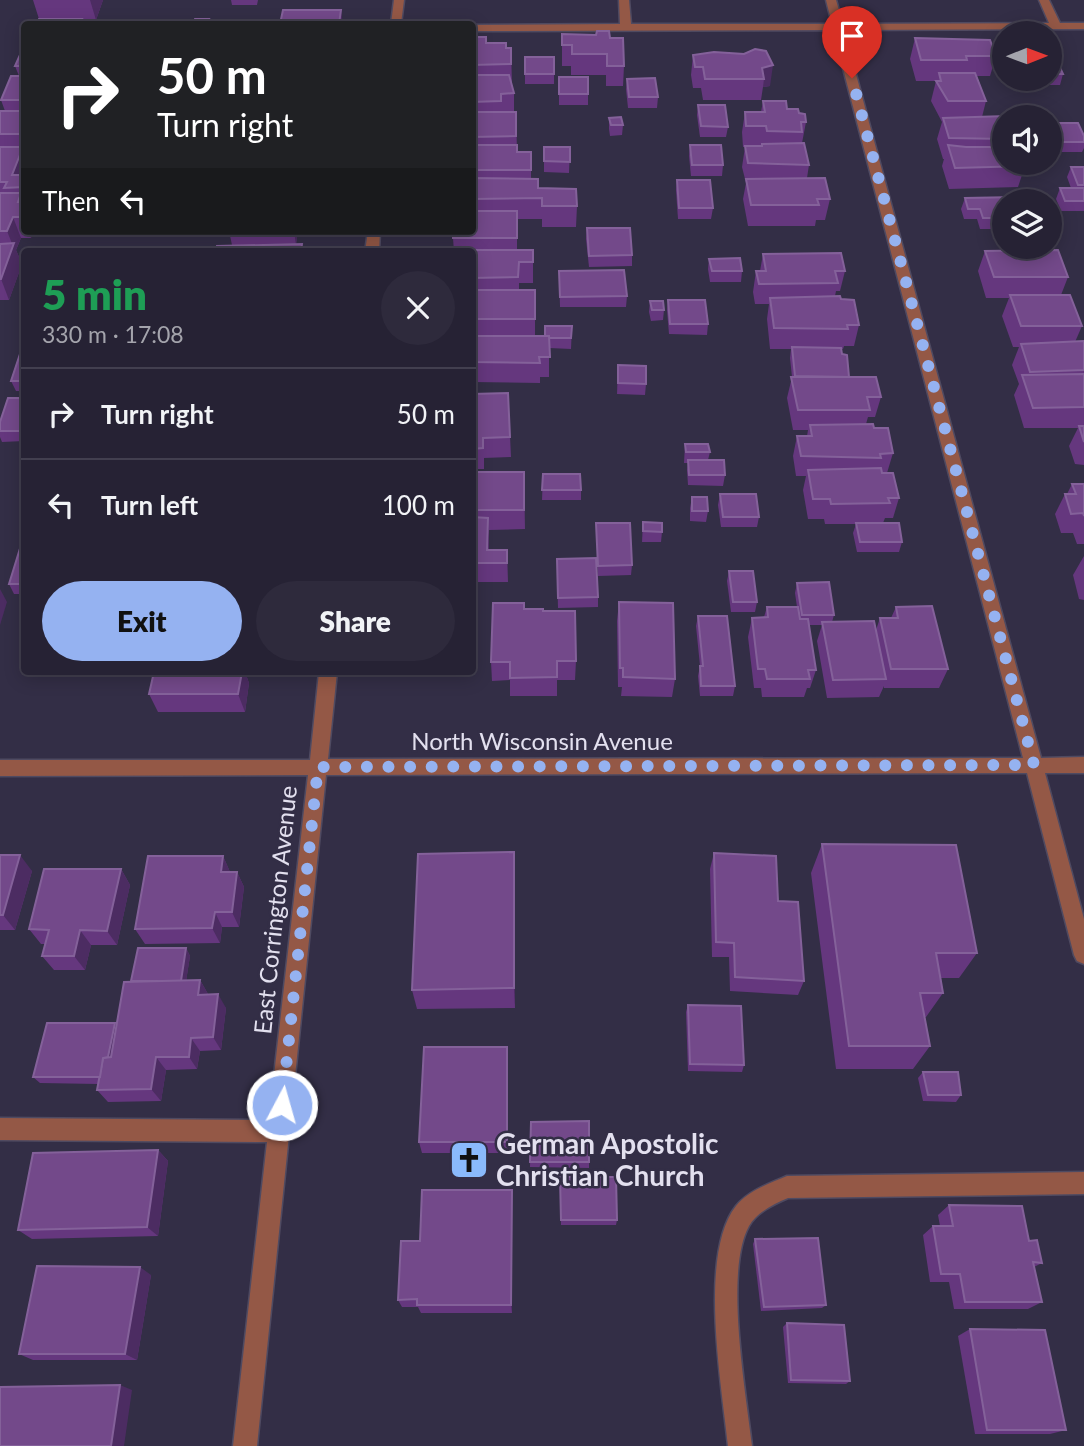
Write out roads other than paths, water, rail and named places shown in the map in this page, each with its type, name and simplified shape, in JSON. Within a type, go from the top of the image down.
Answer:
[{"type":"street","points":[[396,21],[399,0]]},
{"type":"street","points":[[624,0],[626,27]]},
{"type":"street","points":[[831,0],[1084,955]]},
{"type":"street","points":[[1044,0],[1054,21]]},
{"type":"street","points":[[476,28],[992,26]]},
{"type":"street","points":[[1062,26],[1084,26]]},
{"type":"street","name":"East Corrington Avenue","points":[[245,1446],[328,675]]},
{"type":"street","name":"North Wisconsin Avenue","points":[[0,768],[1084,765]]},
{"type":"street","points":[[0,1129],[279,1131]]},
{"type":"street","points":[[740,1446],[727,1290],[730,1244],[739,1219],[759,1200],[787,1187],[1084,1183]]},
{"type":"place","name":"German Apostolic Christian Church","points":[[469,1160]]}]
